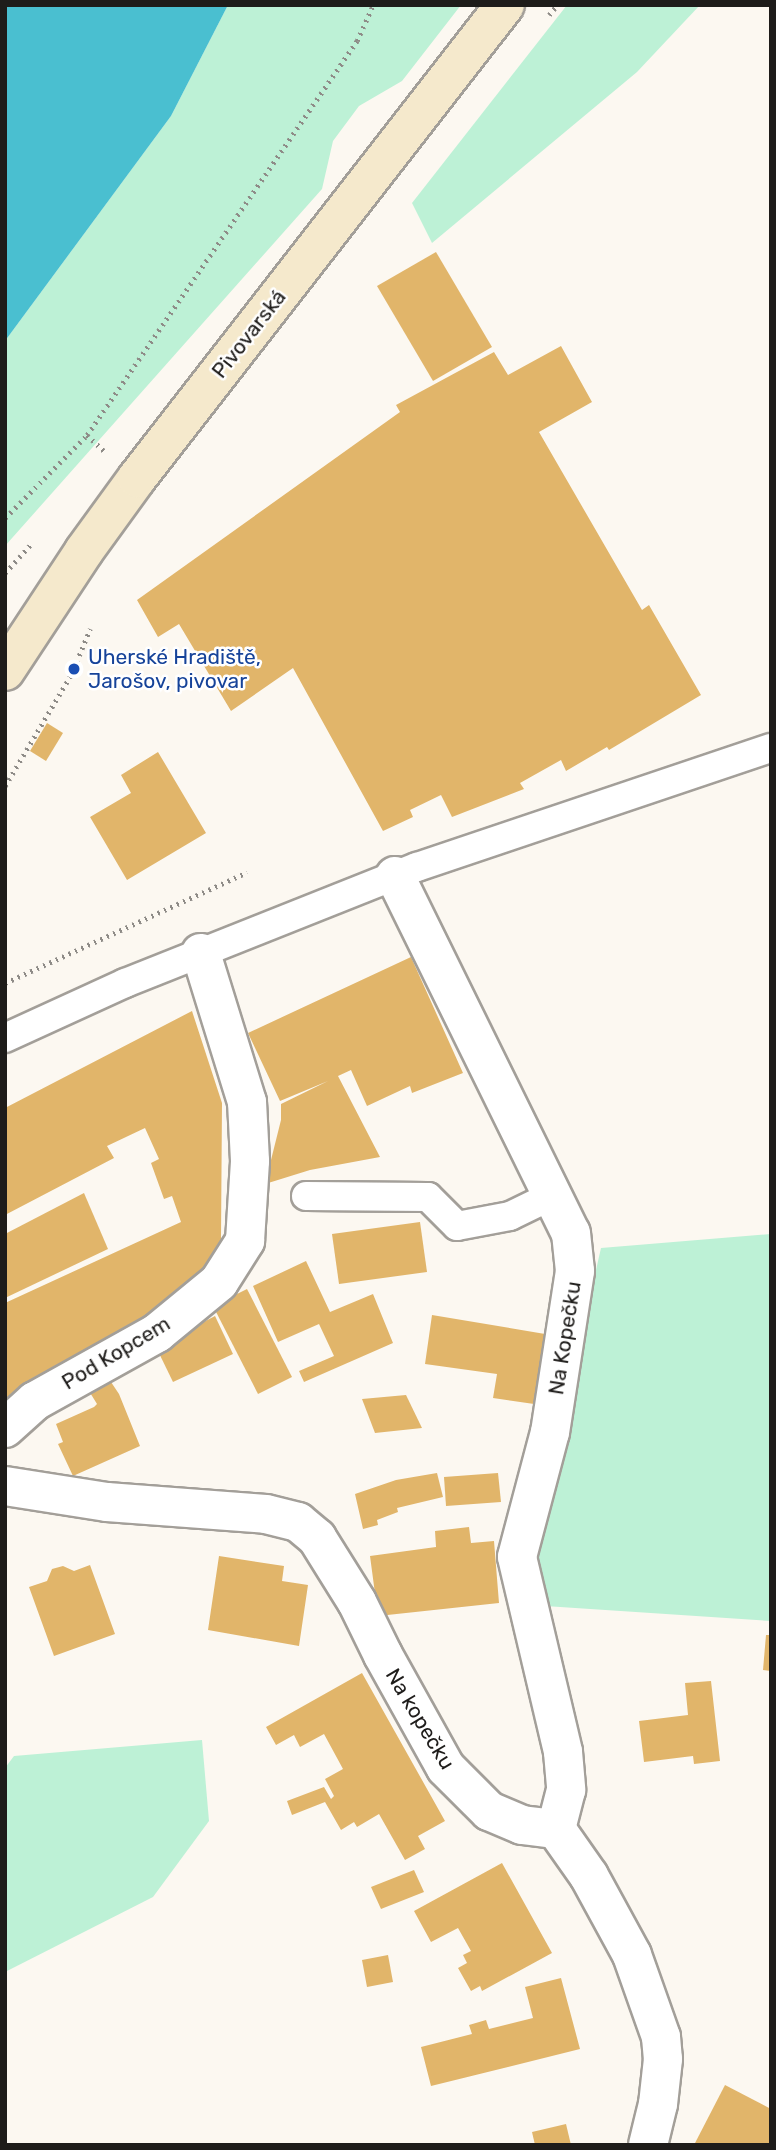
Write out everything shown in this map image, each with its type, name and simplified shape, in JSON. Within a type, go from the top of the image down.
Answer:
[{"type":"main road","name":"Pivovarská","points":[[5,671],[60,585],[137,478],[505,5]]},
{"type":"street","name":"Na Kopečku","points":[[395,876],[570,1233],[575,1271],[550,1432],[517,1557],[563,1752],[566,1790],[556,1829]]},
{"type":"street","name":"Pod Kopcem","points":[[5,1428],[35,1401],[157,1333],[219,1282],[245,1241],[250,1161],[247,1102],[201,953]]},
{"type":"street","name":"Na kopečku","points":[[5,1486],[107,1502],[266,1514],[298,1522],[317,1538],[357,1602],[383,1655],[446,1768],[489,1811],[522,1825],[556,1829]]},
{"type":"street","points":[[556,1829],[589,1875],[632,1955],[661,2037],[663,2059],[658,2104],[648,2145]]},
{"type":"lane","points":[[5,1038],[125,983],[395,876],[771,748]]},
{"type":"lane","points":[[306,1196],[428,1197],[457,1226],[510,1216],[553,1195]]},
{"type":"path","points":[[5,518],[87,435],[357,41],[373,5]]},
{"type":"path","points":[[87,435],[107,455]]},
{"type":"path","points":[[5,982],[247,872]]},
{"type":"green space","points":[[228,5],[461,5],[402,81],[359,106],[333,141],[322,189],[5,546],[5,341],[171,116]]},
{"type":"green space","points":[[567,5],[700,5],[637,72],[432,243],[412,203]]},
{"type":"green space","points":[[771,1234],[771,1621],[545,1606],[530,1559],[601,1248]]},
{"type":"green space","points":[[202,1740],[209,1821],[153,1897],[5,1972],[5,1768],[14,1756]]},
{"type":"water","points":[[5,5],[228,5],[171,116],[5,341]]},
{"type":"building","points":[[436,252],[492,347],[433,381],[377,286]]},
{"type":"building","points":[[561,346],[592,402],[539,432],[642,610],[649,605],[701,695],[609,750],[607,747],[566,771],[561,760],[520,783],[524,789],[452,817],[441,795],[410,810],[413,817],[383,831],[293,668],[231,711],[179,624],[158,637],[137,600],[400,412],[396,405],[494,352],[508,375]]},
{"type":"building","points":[[47,723],[63,733],[46,761],[30,751]]},
{"type":"building","points":[[158,752],[206,833],[127,880],[90,817],[131,793],[121,775]]},
{"type":"building","points":[[411,957],[463,1073],[412,1093],[410,1086],[367,1106],[351,1070],[338,1076],[380,1157],[310,1170],[265,1184],[281,1120],[281,1104],[328,1081],[280,1101],[248,1033]]},
{"type":"building","points":[[192,1011],[222,1103],[221,1239],[203,1272],[171,1305],[5,1406],[5,1303],[181,1222],[172,1196],[164,1199],[151,1163],[159,1159],[145,1128],[107,1146],[114,1158],[5,1215],[5,1108]]},
{"type":"building","points":[[84,1193],[108,1249],[5,1298],[5,1234]]},
{"type":"building","points":[[420,1222],[427,1272],[339,1284],[332,1234]]},
{"type":"building","points":[[306,1261],[330,1312],[373,1294],[393,1343],[304,1382],[299,1371],[334,1356],[319,1324],[278,1342],[253,1286]]},
{"type":"building","points":[[247,1289],[292,1377],[258,1394],[213,1306]]},
{"type":"building","points":[[432,1315],[551,1335],[541,1405],[493,1398],[497,1374],[425,1364]]},
{"type":"building","points":[[215,1316],[233,1354],[173,1382],[156,1347]]},
{"type":"building","points":[[109,1379],[119,1394],[140,1446],[73,1476],[58,1444],[63,1442],[56,1424],[94,1407],[97,1404],[89,1391]]},
{"type":"building","points":[[406,1395],[422,1428],[375,1433],[362,1399]]},
{"type":"building","points":[[437,1473],[443,1497],[397,1508],[398,1512],[377,1520],[378,1525],[363,1529],[355,1494],[396,1480]]},
{"type":"building","points":[[498,1473],[501,1502],[446,1506],[444,1477]]},
{"type":"building","points":[[469,1527],[471,1543],[494,1541],[499,1603],[378,1616],[370,1556],[436,1547],[435,1531]]},
{"type":"building","points":[[219,1556],[284,1566],[282,1581],[308,1585],[299,1646],[208,1630]]},
{"type":"building","points":[[90,1565],[115,1634],[54,1656],[29,1587],[47,1581],[52,1569],[63,1566],[74,1571]]},
{"type":"building","points":[[766,1635],[771,1635],[771,1671],[763,1670]]},
{"type":"building","points":[[362,1673],[445,1821],[418,1836],[425,1849],[405,1860],[379,1814],[357,1827],[354,1822],[341,1830],[325,1802],[292,1815],[287,1801],[324,1787],[331,1799],[334,1796],[325,1779],[343,1769],[324,1734],[300,1747],[294,1735],[276,1745],[266,1727]]},
{"type":"building","points":[[711,1681],[720,1761],[694,1764],[693,1756],[644,1762],[639,1721],[688,1715],[685,1683]]},
{"type":"building","points":[[502,1863],[552,1953],[482,1991],[480,1986],[471,1991],[458,1968],[467,1963],[463,1955],[471,1951],[458,1928],[431,1942],[414,1911]]},
{"type":"building","points":[[414,1870],[424,1892],[381,1909],[371,1887]]},
{"type":"building","points":[[388,1955],[393,1982],[367,1987],[362,1960]]},
{"type":"building","points":[[561,1978],[580,2049],[431,2086],[421,2047],[472,2034],[469,2025],[486,2020],[489,2029],[533,2018],[525,1987]]},
{"type":"building","points":[[725,2085],[771,2109],[771,2145],[694,2145]]},
{"type":"building","points":[[566,2124],[571,2145],[535,2145],[532,2132]]},
{"type":"place","name":"Uherské Hradiště, Jarošov, pivovar","points":[[74,669]]}]
